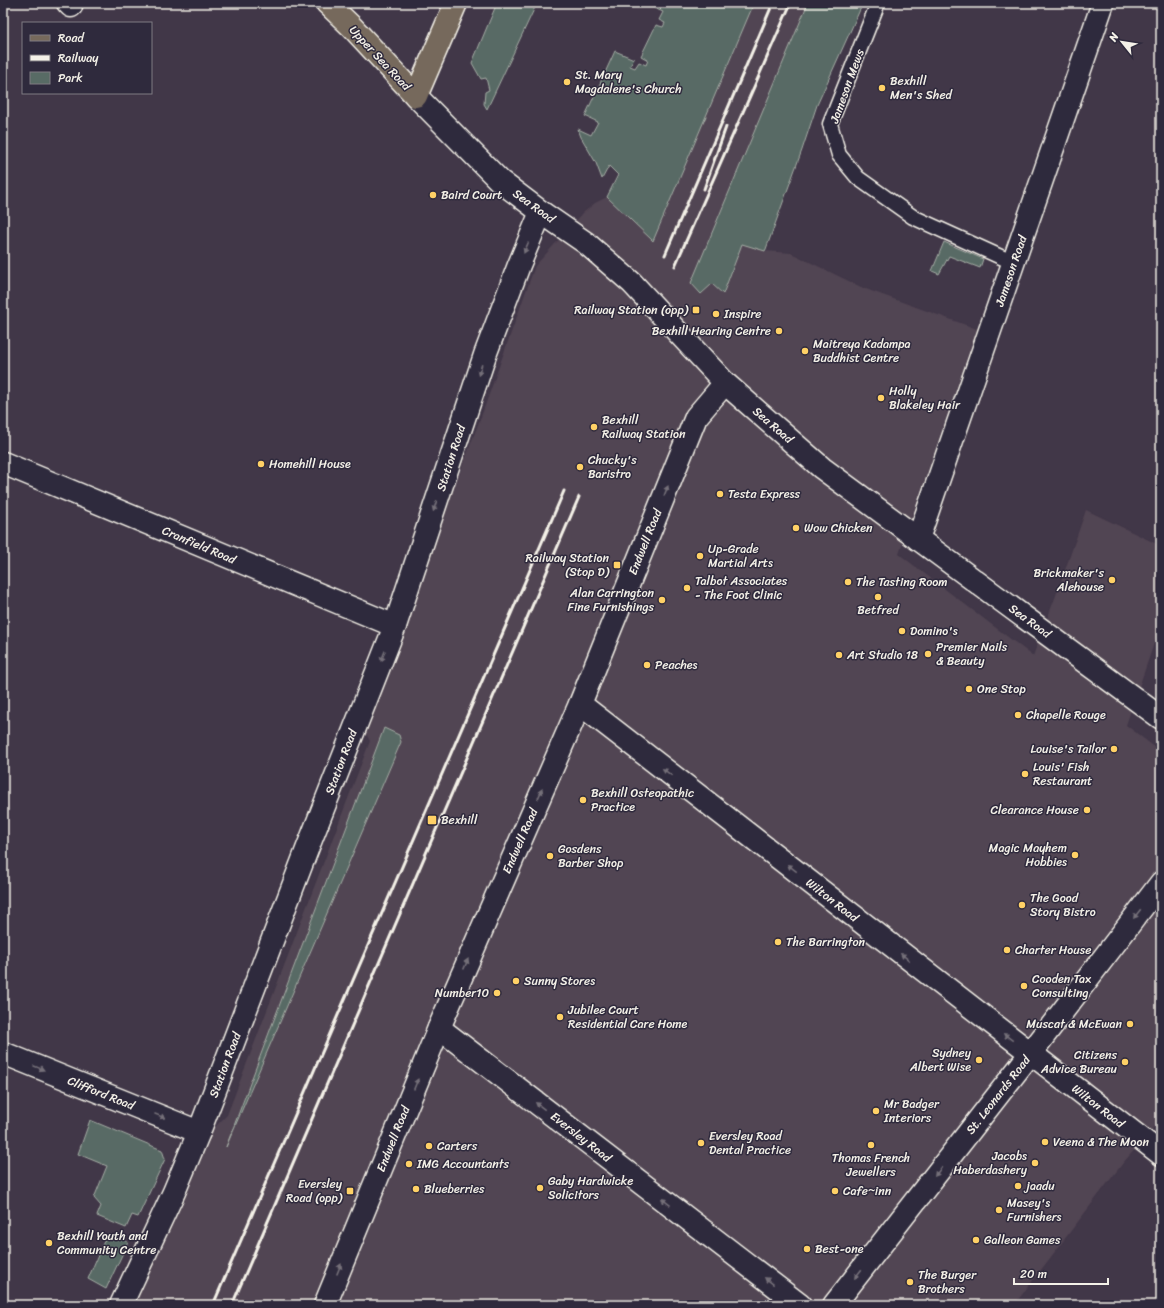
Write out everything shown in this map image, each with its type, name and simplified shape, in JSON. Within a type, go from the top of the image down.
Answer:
[{"type":"main road","name":"Upper Sea Road","points":[[327,3],[352,27],[416,96]]},
{"type":"main road","points":[[416,96],[456,3]]},
{"type":"street","name":"Jameson Road","points":[[918,539],[1103,3]]},
{"type":"street","name":"Sea Road","points":[[416,96],[500,181],[586,243],[632,283],[725,382],[822,468],[1161,718]]},
{"type":"street","name":"Station Road","points":[[121,1305],[174,1192],[199,1132],[308,847],[395,626],[485,355],[516,271],[541,212]]},
{"type":"street","name":"Endwell Road","points":[[325,1305],[439,1028],[580,704],[696,417],[725,382]]},
{"type":"street","name":"Cranfield Road","points":[[3,463],[395,626]]},
{"type":"street","name":"Wilton Road","points":[[580,704],[1161,1154]]},
{"type":"street","name":"St. Leonards Road","points":[[834,1305],[1161,883]]},
{"type":"street","name":"Eversley Road","points":[[439,1028],[800,1305]]},
{"type":"street","name":"Clifford Road","points":[[3,1053],[199,1132]]},
{"type":"lane","name":"Jameson Mews","points":[[878,3],[830,124],[839,155],[858,178],[913,217],[1014,263]]},
{"type":"shaded area","points":[[699,3],[863,3],[817,105],[765,251],[791,253],[863,288],[977,329],[899,554],[1033,656],[1086,510],[1161,546],[1161,623],[1126,725],[1161,752],[1161,1119],[1123,1163],[1014,1305],[130,1305],[206,1136],[227,1115],[370,741],[363,728],[482,414],[535,266],[583,213],[595,203],[607,197]]},
{"type":"green space","points":[[497,3],[537,3],[487,109],[484,104],[485,92],[489,90],[486,78],[481,79],[472,63]]},
{"type":"green space","points":[[656,3],[754,3],[653,241],[607,197],[618,175],[609,166],[602,179],[596,163],[578,129],[591,135],[598,122],[585,116],[615,51],[634,59],[630,66],[635,68],[639,62],[646,65],[648,60],[641,56],[656,25],[663,27],[665,23],[659,20],[663,12],[654,8]]},
{"type":"green space","points":[[808,3],[863,3],[817,105],[765,251],[742,244],[723,294],[712,284],[701,294],[691,283]]},
{"type":"green space","points":[[944,242],[983,259],[980,268],[949,256],[939,274],[932,271]]},
{"type":"green space","points":[[384,728],[399,735],[401,742],[226,1147]]},
{"type":"green space","points":[[90,1120],[162,1150],[165,1159],[138,1217],[132,1215],[126,1228],[97,1216],[101,1206],[94,1198],[107,1166],[78,1154]]},
{"type":"green space","points":[[107,1234],[128,1242],[106,1289],[88,1279]]},
{"type":"railway","points":[[665,255],[773,3]]},
{"type":"railway","points":[[675,266],[791,3]]},
{"type":"railway","points":[[704,189],[726,127]]},
{"type":"railway","points":[[213,1305],[564,491]]},
{"type":"railway","points":[[232,1305],[579,497]]},
{"type":"place","name":"St. Mary Magdalene's Church","points":[[567,82]]},
{"type":"place","name":"Bexhill Men's Shed","points":[[882,88]]},
{"type":"place","name":"Baird Court","points":[[433,195]]},
{"type":"place","name":"Railway Station (opp)","points":[[696,310]]},
{"type":"place","name":"Inspire","points":[[716,314]]},
{"type":"place","name":"Bexhill Hearing Centre","points":[[779,331]]},
{"type":"place","name":"Maitreya Kadampa Buddhist Centre","points":[[805,351]]},
{"type":"place","name":"Holly Blakeley Hair","points":[[881,398]]},
{"type":"place","name":"Bexhill Railway Station","points":[[594,427]]},
{"type":"place","name":"Homehill House","points":[[261,464]]},
{"type":"place","name":"Chucky's Baristro","points":[[580,467]]},
{"type":"place","name":"Testa Express","points":[[720,494]]},
{"type":"place","name":"Wow Chicken","points":[[796,528]]},
{"type":"place","name":"Up-Grade Martial Arts","points":[[700,556]]},
{"type":"place","name":"Railway Station (Stop D)","points":[[617,565]]},
{"type":"place","name":"Brickmaker's Alehouse","points":[[1112,580]]},
{"type":"place","name":"The Tasting Room","points":[[848,582]]},
{"type":"place","name":"Talbot Associates - The Foot Clinic","points":[[687,588]]},
{"type":"place","name":"Betfred","points":[[878,597]]},
{"type":"place","name":"Alan Carrington Fine Furnishings","points":[[662,600]]},
{"type":"place","name":"Domino's","points":[[902,631]]},
{"type":"place","name":"Premier Nails & Beauty","points":[[928,654]]},
{"type":"place","name":"Art Studio 18","points":[[839,655]]},
{"type":"place","name":"Peaches","points":[[647,665]]},
{"type":"place","name":"One Stop","points":[[969,689]]},
{"type":"place","name":"Chapelle Rouge","points":[[1018,715]]},
{"type":"place","name":"Louise's Tailor","points":[[1114,749]]},
{"type":"place","name":"Louis' Fish Restaurant","points":[[1025,774]]},
{"type":"place","name":"Bexhill Osteopathic Practice","points":[[583,800]]},
{"type":"place","name":"Clearance House","points":[[1087,810]]},
{"type":"place","name":"Bexhill","points":[[432,820]]},
{"type":"place","name":"Magic Mayhem Hobbies","points":[[1075,855]]},
{"type":"place","name":"Gosdens Barber Shop","points":[[550,856]]},
{"type":"place","name":"The Good Story Bistro","points":[[1022,905]]},
{"type":"place","name":"The Barrington","points":[[778,942]]},
{"type":"place","name":"Charter House","points":[[1007,950]]},
{"type":"place","name":"Sunny Stores","points":[[516,981]]},
{"type":"place","name":"Cooden Tax Consulting","points":[[1024,986]]},
{"type":"place","name":"Number10","points":[[497,993]]},
{"type":"place","name":"Jubilee Court Residential Care Home","points":[[560,1017]]},
{"type":"place","name":"Muscat & McEwan","points":[[1130,1024]]},
{"type":"place","name":"Sydney Albert Wise","points":[[979,1060]]},
{"type":"place","name":"Citizens Advice Bureau","points":[[1125,1062]]},
{"type":"place","name":"Mr Badger Interiors","points":[[876,1111]]},
{"type":"place","name":"Veena & The Moon","points":[[1045,1142]]},
{"type":"place","name":"Eversley Road Dental Practice","points":[[701,1143]]},
{"type":"place","name":"Thomas French Jewellers","points":[[871,1145]]},
{"type":"place","name":"Carters","points":[[429,1146]]},
{"type":"place","name":"Jacobs Haberdashery","points":[[1035,1163]]},
{"type":"place","name":"IMG Accountants","points":[[409,1164]]},
{"type":"place","name":"jaadu","points":[[1018,1186]]},
{"type":"place","name":"Gaby Hardwicke Solicitors","points":[[540,1188]]},
{"type":"place","name":"Blueberries","points":[[416,1189]]},
{"type":"place","name":"Eversley Road (opp)","points":[[350,1191]]},
{"type":"place","name":"Cafe~inn","points":[[835,1191]]},
{"type":"place","name":"Masey's Furnishers","points":[[999,1210]]},
{"type":"place","name":"Galleon Games","points":[[976,1240]]},
{"type":"place","name":"Bexhill Youth and Community Centre","points":[[49,1243]]},
{"type":"place","name":"Best-one","points":[[807,1249]]},
{"type":"place","name":"The Burger Brothers","points":[[910,1282]]}]
